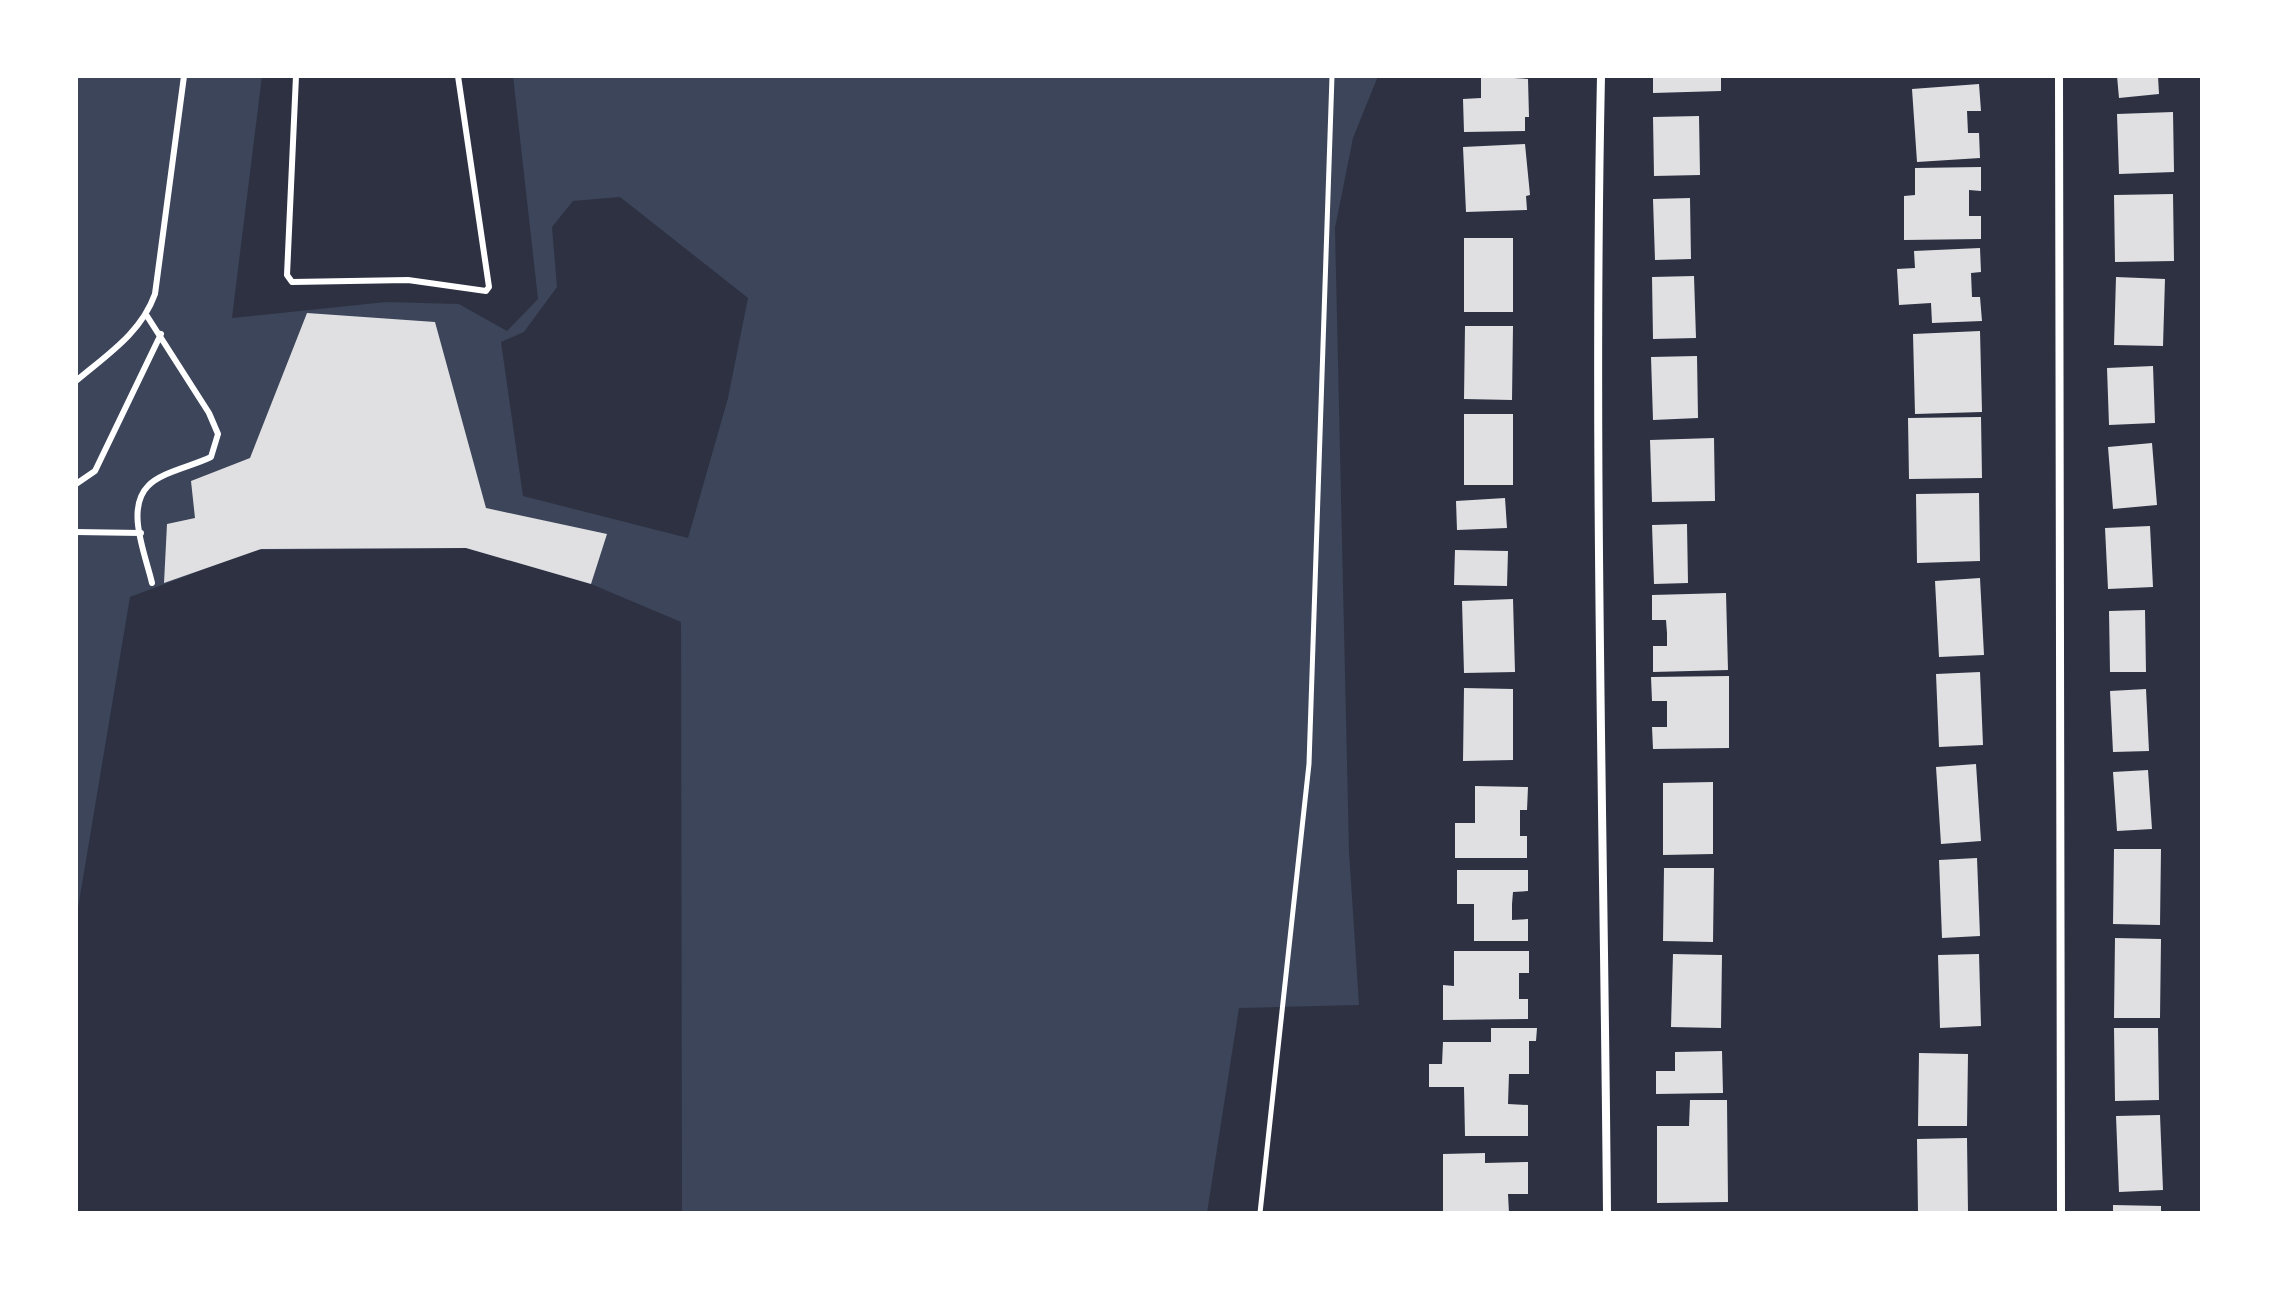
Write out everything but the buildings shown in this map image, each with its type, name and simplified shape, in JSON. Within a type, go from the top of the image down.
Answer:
[{"type":"street","points":[[1601,76],[1597,304],[1598,598],[1607,1213]]},
{"type":"street","points":[[2059,76],[2061,1213]]},
{"type":"lane","points":[[76,381],[135,332],[147,316],[155,294],[184,76]]},
{"type":"lane","points":[[296,76],[288,197],[287,275],[292,282],[408,280],[486,291],[489,287],[458,76]]},
{"type":"lane","points":[[147,316],[209,413],[218,434],[217,446],[211,457],[149,484],[136,510],[152,583]]},
{"type":"lane","points":[[76,484],[95,471],[161,334]]},
{"type":"lane","points":[[76,532],[141,533]]},
{"type":"path","points":[[1260,1213],[1309,764],[1332,76]]},
{"type":"shaded area","points":[[76,76],[262,76],[232,318],[386,302],[459,304],[507,331],[538,299],[513,76],[1378,76],[1353,138],[1335,228],[1349,851],[1359,1005],[1239,1008],[1207,1213],[682,1213],[681,622],[591,584],[466,548],[256,550],[130,597],[76,920]],"holes":[[[620,197],[748,298],[728,398],[688,538],[523,496],[501,342],[524,332],[557,287],[552,227],[573,201]]]}]
